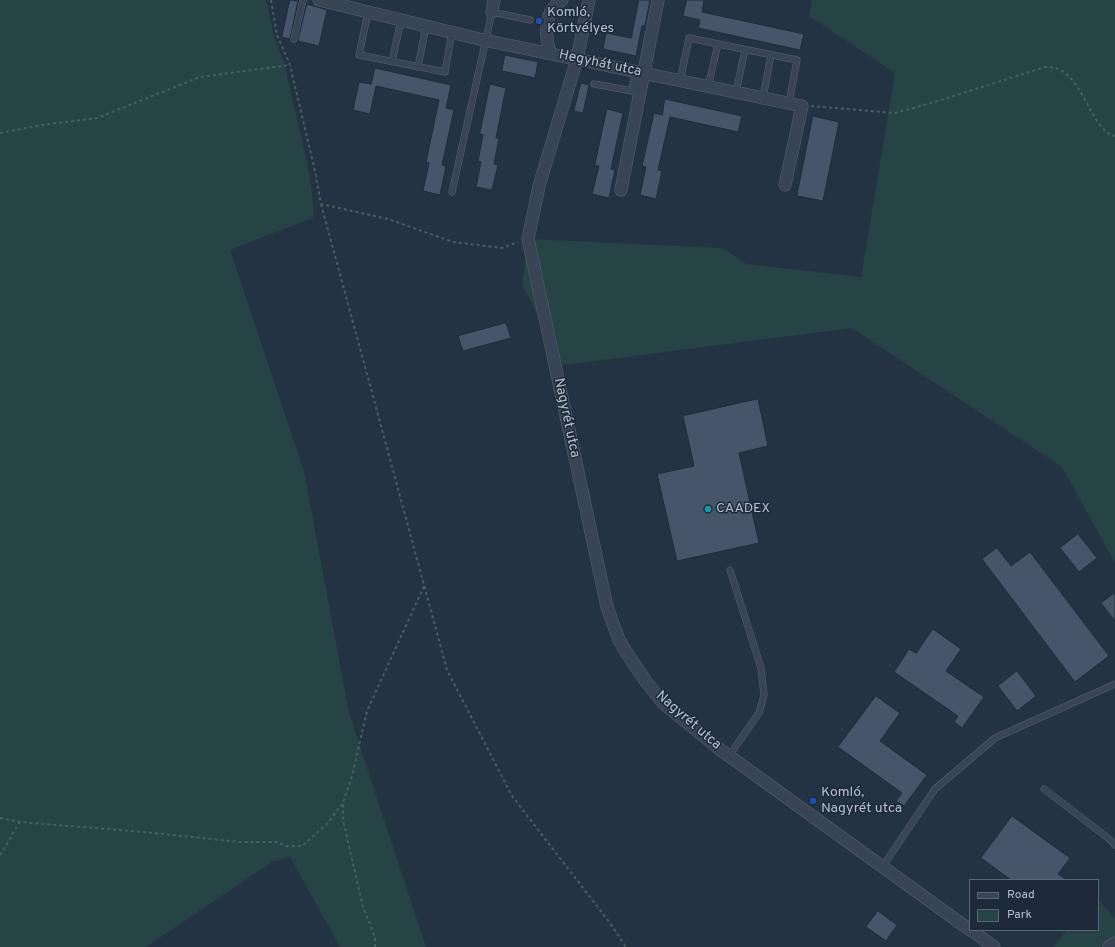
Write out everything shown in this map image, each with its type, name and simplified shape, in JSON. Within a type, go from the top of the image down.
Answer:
[{"type":"street","name":"Hegyhát utca","points":[[319,0],[486,40],[802,106]]},
{"type":"street","points":[[492,12],[494,0]]},
{"type":"street","points":[[550,53],[545,30],[548,18],[555,4],[562,0]]},
{"type":"street","points":[[528,239],[539,186],[577,59],[589,0]]},
{"type":"street","points":[[621,190],[639,73],[658,0]]},
{"type":"street","points":[[785,185],[802,106]]},
{"type":"street","name":"Nagyrét utca","points":[[528,239],[607,607],[619,640],[646,683],[664,703],[729,756],[969,929]]},
{"type":"street","name":"Nagyrét utca","points":[[971,931],[994,947]]},
{"type":"street","points":[[1109,947],[1115,943]]},
{"type":"lane","points":[[294,39],[303,0]]},
{"type":"lane","points":[[368,12],[359,55],[445,72],[452,32]]},
{"type":"lane","points":[[452,192],[492,12],[530,20]]},
{"type":"lane","points":[[392,62],[401,20]]},
{"type":"lane","points":[[418,67],[426,26]]},
{"type":"lane","points":[[680,81],[689,38],[797,60],[789,103]]},
{"type":"lane","points":[[708,87],[718,44]]},
{"type":"lane","points":[[736,92],[745,50]]},
{"type":"lane","points":[[763,98],[771,55]]},
{"type":"lane","points":[[594,84],[632,91],[639,73]]},
{"type":"lane","points":[[729,756],[759,713],[764,695],[761,668],[730,570]]},
{"type":"lane","points":[[883,866],[935,789],[995,738],[1115,684]]},
{"type":"lane","points":[[1044,789],[1108,838],[1115,846]]},
{"type":"path","points":[[271,0],[277,35],[290,65],[315,171],[321,204],[425,584],[447,670],[512,796],[610,923],[626,947]]},
{"type":"path","points":[[0,133],[42,125],[97,118],[200,77],[290,65]]},
{"type":"path","points":[[802,106],[896,113],[1045,67],[1053,66],[1063,70],[1074,82],[1102,126],[1111,135],[1115,136]]},
{"type":"path","points":[[321,204],[388,219],[453,242],[502,248],[528,239]]},
{"type":"path","points":[[0,818],[20,822],[144,832],[240,842],[278,842],[286,846],[302,846],[328,823],[343,803],[352,776],[367,711],[425,584]]},
{"type":"path","points":[[343,803],[343,820],[363,907],[374,937],[375,947]]},
{"type":"path","points":[[0,855],[10,842],[15,829],[20,822]]},
{"type":"green space","points":[[0,0],[266,0],[274,36],[284,62],[310,176],[314,217],[230,250],[304,471],[349,713],[426,947],[340,947],[290,857],[272,862],[146,947],[0,947]]},
{"type":"green space","points":[[812,0],[1115,0],[1115,563],[1062,467],[852,328],[563,365],[522,284],[528,239],[723,248],[746,264],[861,277],[895,73],[809,16]]},
{"type":"green space","points":[[1099,901],[1115,918],[1115,943],[1109,947],[1053,947],[1066,931],[1099,931]]},
{"type":"building","points":[[290,0],[298,1],[290,39],[282,37]]},
{"type":"building","points":[[639,0],[650,0],[645,26],[642,26],[636,56],[603,49],[606,33],[631,38]]},
{"type":"building","points":[[687,0],[704,0],[702,12],[804,34],[800,50],[698,28],[700,20],[683,16]]},
{"type":"building","points":[[307,4],[327,10],[319,46],[298,41]]},
{"type":"building","points":[[505,55],[538,62],[535,78],[502,71]]},
{"type":"building","points":[[375,68],[451,85],[446,108],[454,110],[442,165],[446,166],[440,195],[423,191],[429,163],[426,162],[439,100],[376,86],[370,114],[353,110],[359,82],[371,84]]},
{"type":"building","points":[[581,83],[589,85],[583,113],[574,111]]},
{"type":"building","points":[[490,84],[506,88],[496,138],[499,138],[494,164],[498,165],[492,190],[476,187],[481,162],[478,161],[483,135],[480,134]]},
{"type":"building","points":[[665,99],[742,116],[738,132],[670,117],[658,170],[662,171],[656,199],[640,195],[646,167],[642,166],[654,113],[662,115]]},
{"type":"building","points":[[607,109],[623,113],[611,169],[615,170],[609,198],[592,194],[599,166],[595,165]]},
{"type":"building","points":[[813,116],[839,122],[823,201],[797,196]]},
{"type":"building","points":[[506,323],[511,338],[463,351],[458,336]]},
{"type":"building","name":"CAADEX","points":[[758,399],[768,446],[739,453],[759,543],[677,561],[657,474],[694,466],[683,416]]},
{"type":"building","points":[[1078,534],[1097,558],[1079,572],[1060,548]]},
{"type":"building","points":[[997,548],[1011,566],[1030,552],[1109,656],[1075,682],[982,559]]},
{"type":"building","points":[[1115,593],[1115,621],[1101,603]]},
{"type":"building","points":[[933,629],[961,649],[946,671],[984,697],[962,728],[954,722],[958,716],[894,672],[909,649],[916,653]]},
{"type":"building","points":[[1017,671],[1036,696],[1017,711],[998,686]]},
{"type":"building","points":[[876,696],[900,713],[880,741],[927,775],[904,806],[896,801],[902,793],[838,747]]},
{"type":"building","points":[[1012,816],[1070,858],[1058,874],[1066,879],[1010,879],[981,858]]},
{"type":"building","points":[[878,911],[897,925],[886,941],[866,927]]},
{"type":"place","name":"Komló, Körtvélyes","points":[[539,21]]},
{"type":"place","name":"CAADEX","points":[[708,509]]},
{"type":"place","name":"Komló, Nagyrét utca","points":[[813,801]]}]
